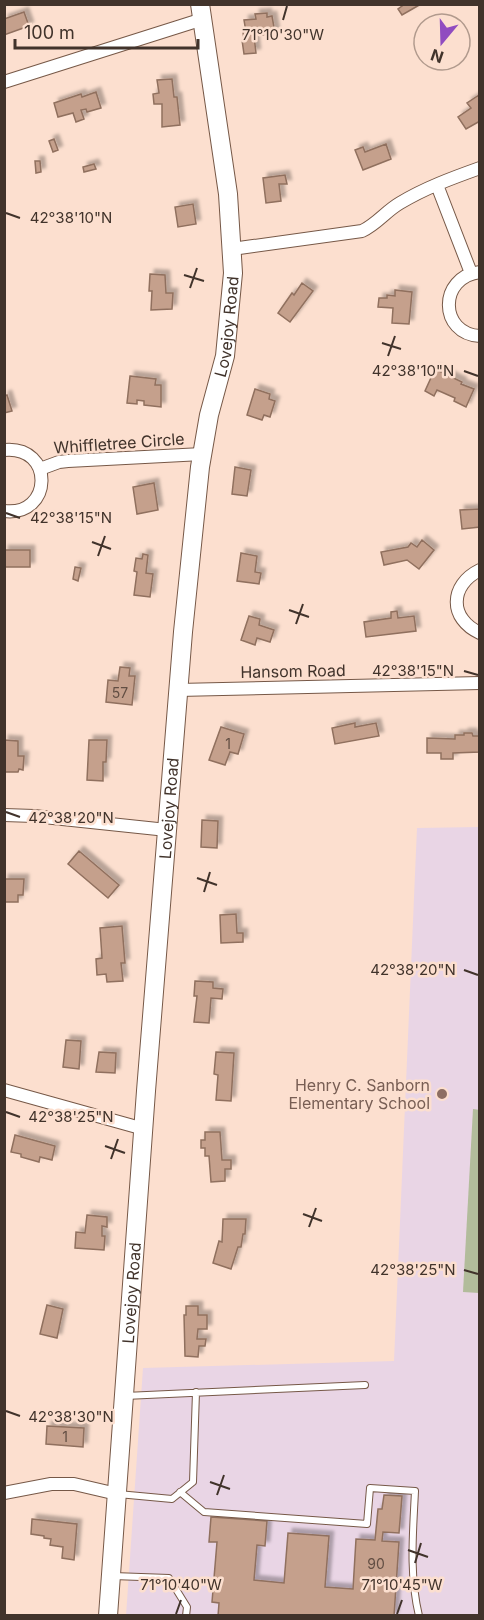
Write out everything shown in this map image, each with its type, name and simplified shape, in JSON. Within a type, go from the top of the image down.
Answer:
[{"type":"main road","name":"Lovejoy Road","points":[[108,1616],[178,690],[202,454],[209,415],[225,356],[233,273],[228,194],[202,12]]},
{"type":"street","points":[[4,82],[202,12]]},
{"type":"street","points":[[232,249],[362,231],[383,218],[392,208],[437,185],[480,168]]},
{"type":"street","points":[[437,185],[475,272],[462,277],[454,285],[448,306],[457,325],[465,332],[480,336]]},
{"type":"street","name":"Whiffletree Circle","points":[[4,450],[12,449],[26,453],[37,463],[42,482],[36,499],[20,510],[4,511]]},
{"type":"street","name":"Whiffletree Circle","points":[[40,469],[68,461],[202,454]]},
{"type":"street","points":[[480,570],[463,582],[456,602],[462,621],[480,633]]},
{"type":"street","name":"Hansom Road","points":[[178,690],[480,683]]},
{"type":"street","points":[[4,815],[167,830]]},
{"type":"street","points":[[4,1090],[144,1129]]},
{"type":"street","points":[[4,1493],[51,1484],[75,1484],[117,1494]]},
{"type":"lane","points":[[124,1396],[365,1385]]},
{"type":"lane","points":[[117,1494],[172,1499],[193,1482],[196,1392]]},
{"type":"lane","points":[[180,1492],[204,1512],[367,1524],[370,1488],[415,1491],[412,1566],[413,1588],[420,1616]]},
{"type":"lane","points":[[111,1575],[169,1578],[187,1607],[186,1616]]},
{"type":"shaded area","name":"Henry C. Sanborn Elementary School","points":[[479,827],[479,1615],[126,1616],[143,1368],[394,1361],[417,828]]},
{"type":"green space","points":[[473,1109],[480,1110],[479,1293],[463,1292]]},
{"type":"building","points":[[405,4],[421,4],[402,15],[398,9]]},
{"type":"building","points":[[24,12],[29,26],[4,35],[4,19]]},
{"type":"building","points":[[267,13],[267,17],[272,16],[275,33],[254,36],[256,53],[244,54],[242,40],[244,40],[243,32],[246,32],[244,20],[256,19],[255,14]]},
{"type":"building","points":[[172,79],[174,97],[177,97],[180,125],[162,127],[162,104],[154,104],[153,94],[159,93],[157,80]]},
{"type":"building","points":[[96,92],[101,108],[87,112],[86,109],[81,110],[84,119],[76,122],[73,113],[58,117],[54,103],[81,94],[82,97]]},
{"type":"building","points":[[479,95],[480,121],[466,129],[458,117],[471,108],[467,103]]},
{"type":"building","points":[[54,139],[58,150],[53,152],[49,141]]},
{"type":"building","points":[[386,144],[391,159],[363,170],[355,150],[363,147],[365,152]]},
{"type":"building","points":[[35,161],[40,161],[41,172],[36,173]]},
{"type":"building","points":[[94,164],[96,169],[84,172],[83,167]]},
{"type":"building","points":[[285,175],[287,184],[279,184],[281,201],[266,203],[263,178]]},
{"type":"building","points":[[193,204],[196,224],[178,227],[175,207]]},
{"type":"building","points":[[150,274],[165,275],[166,293],[173,293],[172,309],[151,310]]},
{"type":"building","points":[[302,283],[313,291],[290,322],[278,313]]},
{"type":"building","points":[[395,290],[412,292],[409,324],[392,323],[393,308],[378,307],[379,298],[387,298],[387,295],[395,296]]},
{"type":"building","points":[[435,369],[474,389],[466,407],[454,401],[455,398],[437,390],[434,396],[425,391]]},
{"type":"building","points":[[130,376],[156,379],[155,385],[161,385],[161,407],[144,405],[144,401],[137,400],[137,404],[127,403]]},
{"type":"building","points":[[255,389],[270,394],[269,399],[275,401],[270,417],[264,415],[262,420],[247,415]]},
{"type":"building","points":[[7,395],[12,411],[4,413],[4,396]]},
{"type":"building","points":[[235,467],[251,470],[247,496],[232,494]]},
{"type":"building","points":[[154,483],[158,510],[137,514],[133,487]]},
{"type":"building","points":[[480,509],[480,527],[462,529],[460,510]]},
{"type":"building","points":[[422,540],[434,550],[419,569],[407,560],[384,565],[381,552],[408,547],[411,543],[417,547]]},
{"type":"building","points":[[4,550],[30,550],[30,567],[4,567]]},
{"type":"building","points":[[241,553],[257,556],[255,572],[261,573],[259,584],[237,581]]},
{"type":"building","points":[[143,554],[148,555],[146,573],[153,574],[150,597],[134,595],[136,558],[142,559]]},
{"type":"building","points":[[75,567],[81,568],[78,581],[73,579]]},
{"type":"building","points":[[397,611],[398,618],[414,616],[416,631],[366,637],[364,622],[391,618],[391,612]]},
{"type":"building","points":[[249,616],[260,619],[259,625],[274,630],[270,642],[257,638],[255,645],[241,640]]},
{"type":"building","points":[[120,667],[130,668],[129,676],[135,676],[132,705],[106,702],[108,680],[118,681]]},
{"type":"building","points":[[355,723],[355,727],[376,723],[379,736],[335,744],[332,728]]},
{"type":"building","points":[[221,727],[244,734],[238,754],[230,752],[225,765],[209,760]]},
{"type":"building","points":[[464,733],[480,736],[480,752],[453,753],[453,759],[441,759],[441,753],[427,753],[427,738],[455,739],[455,735],[464,735]]},
{"type":"building","points":[[4,740],[18,741],[18,756],[24,756],[23,770],[4,772]]},
{"type":"building","points":[[89,740],[107,740],[106,762],[103,762],[103,781],[87,780]]},
{"type":"building","points":[[202,820],[218,821],[217,848],[201,847]]},
{"type":"building","points":[[79,851],[119,885],[108,898],[68,864]]},
{"type":"building","points":[[4,879],[24,879],[23,895],[18,895],[18,902],[4,902]]},
{"type":"building","points":[[236,914],[237,933],[243,933],[243,942],[221,943],[220,915]]},
{"type":"building","points":[[122,926],[125,963],[121,963],[123,981],[107,982],[106,974],[97,975],[96,959],[102,958],[100,928]]},
{"type":"building","points":[[195,981],[213,982],[213,988],[223,989],[222,999],[211,998],[209,1023],[194,1022],[197,996],[194,996]]},
{"type":"building","points":[[66,1040],[81,1041],[79,1069],[63,1067]]},
{"type":"building","points":[[99,1052],[116,1053],[115,1073],[96,1072]]},
{"type":"building","points":[[216,1052],[234,1053],[231,1101],[216,1100],[218,1075],[214,1074]]},
{"type":"building","points":[[205,1132],[220,1132],[222,1160],[231,1160],[231,1169],[225,1169],[225,1181],[211,1182],[209,1156],[205,1156],[205,1148],[201,1148],[201,1140],[205,1140]]},
{"type":"building","points":[[15,1135],[55,1146],[52,1160],[40,1157],[39,1162],[11,1152]]},
{"type":"building","points":[[87,1215],[107,1217],[107,1227],[102,1226],[102,1236],[105,1236],[104,1250],[75,1248],[76,1232],[85,1233]]},
{"type":"building","points":[[223,1219],[246,1219],[245,1234],[243,1234],[241,1247],[238,1247],[231,1269],[213,1263],[219,1241],[222,1242]]},
{"type":"building","points":[[47,1305],[63,1309],[57,1338],[40,1334]]},
{"type":"building","points":[[186,1306],[198,1306],[198,1315],[207,1315],[207,1329],[198,1329],[197,1339],[206,1339],[205,1346],[199,1346],[198,1357],[185,1356],[184,1315],[186,1315]]},
{"type":"building","points":[[47,1426],[84,1428],[83,1447],[46,1444]]},
{"type":"building","points":[[384,1495],[402,1496],[399,1533],[383,1532],[382,1541],[399,1542],[394,1616],[218,1616],[219,1603],[212,1602],[217,1542],[209,1542],[211,1517],[267,1521],[265,1546],[257,1545],[254,1580],[284,1583],[288,1533],[329,1536],[325,1587],[353,1589],[356,1539],[375,1540],[378,1509],[382,1509]]},
{"type":"building","points":[[32,1519],[77,1524],[74,1560],[62,1558],[63,1547],[50,1545],[51,1539],[31,1534]]},
{"type":"place","name":"Henry C. Sanborn Elementary School","points":[[442,1094]]}]
